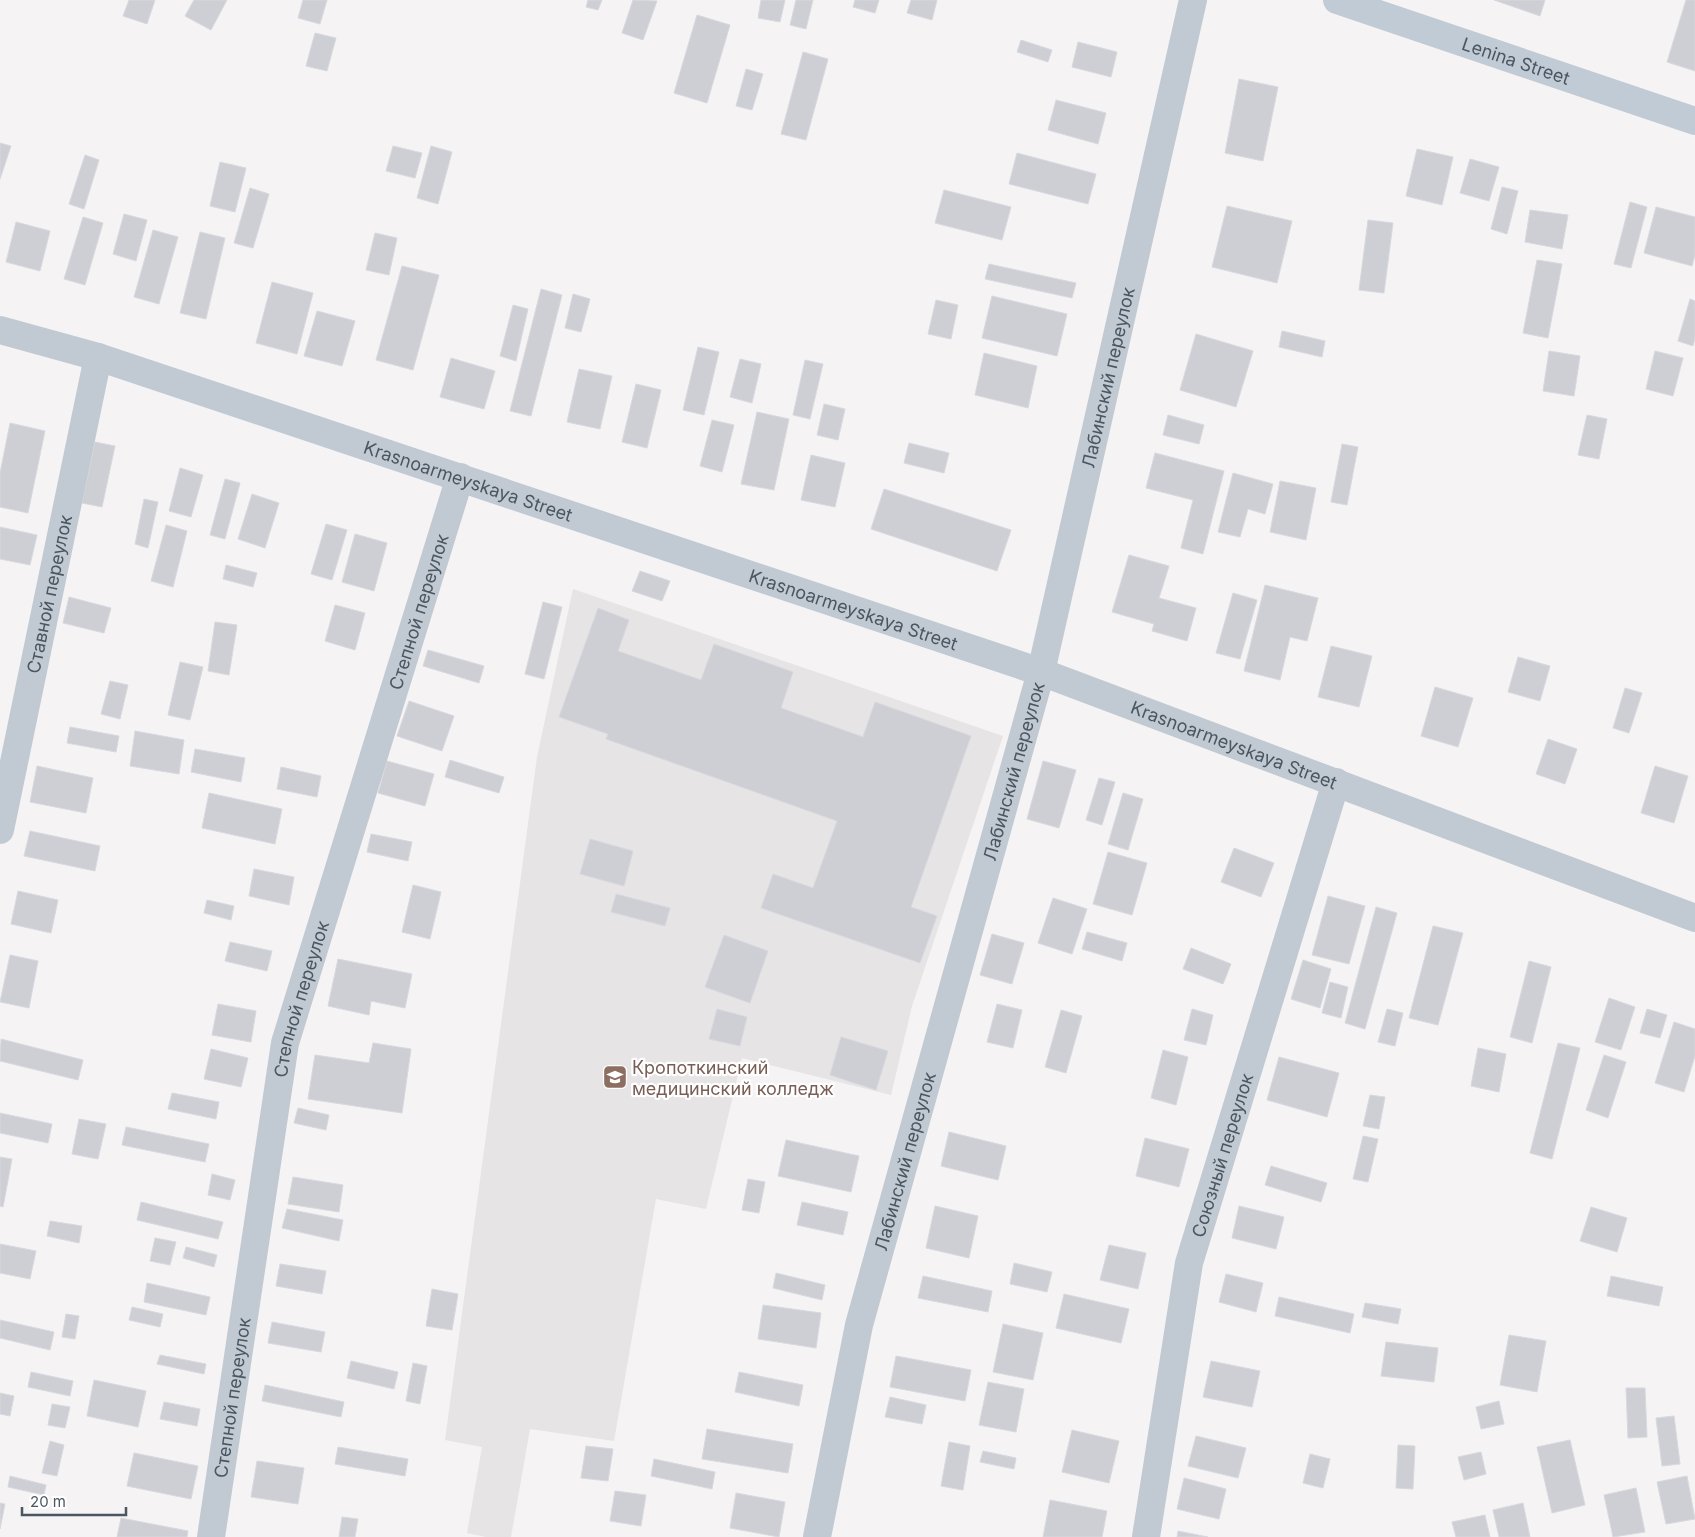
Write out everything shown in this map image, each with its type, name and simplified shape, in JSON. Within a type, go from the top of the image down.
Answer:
[{"type":"main road","name":"Lenina Street","points":[[1337,0],[1695,120]]},
{"type":"street","name":"Лабинский переулок","points":[[817,1537],[859,1325],[1041,672],[1193,0]]},
{"type":"street","name":"Krasnoarmeyskaya Street","points":[[0,330],[98,357],[1041,672],[1695,918]]},
{"type":"street","name":"Ставной переулок","points":[[0,830],[98,357]]},
{"type":"street","name":"Степной переулок","points":[[211,1537],[284,1043],[460,478]]},
{"type":"street","name":"Союзный переулок","points":[[1146,1537],[1189,1262],[1336,782]]},
{"type":"shaded area","name":"Кропоткинский медицинский колледж","points":[[573,589],[1003,736],[912,1006],[891,1095],[742,1058],[706,1209],[656,1199],[614,1441],[530,1429],[511,1537],[486,1537],[467,1533],[482,1447],[445,1440],[537,757]]},
{"type":"building","points":[[129,0],[155,0],[147,24],[123,16]]},
{"type":"building","points":[[194,0],[227,0],[211,30],[185,16]]},
{"type":"building","points":[[303,0],[327,0],[320,24],[298,18]]},
{"type":"building","points":[[588,0],[602,0],[598,10],[586,7]]},
{"type":"building","points":[[633,0],[657,1],[643,40],[622,33]]},
{"type":"building","points":[[761,0],[785,0],[780,22],[758,18]]},
{"type":"building","points":[[796,0],[813,0],[806,29],[790,25]]},
{"type":"building","points":[[855,0],[879,0],[875,13],[853,7]]},
{"type":"building","points":[[911,0],[937,0],[932,20],[907,13]]},
{"type":"building","points":[[1494,0],[1545,0],[1540,16]]},
{"type":"building","points":[[1686,0],[1695,0],[1695,71],[1667,62]]},
{"type":"building","points":[[697,15],[730,25],[707,103],[674,93]]},
{"type":"building","points":[[315,33],[336,38],[327,71],[306,66]]},
{"type":"building","points":[[1021,40],[1052,50],[1048,62],[1017,52]]},
{"type":"building","points":[[1078,42],[1117,52],[1111,77],[1072,67]]},
{"type":"building","points":[[803,52],[828,59],[806,140],[781,134]]},
{"type":"building","points":[[746,69],[763,74],[752,110],[736,106]]},
{"type":"building","points":[[1239,79],[1278,87],[1263,161],[1225,153]]},
{"type":"building","points":[[1056,100],[1106,113],[1098,144],[1048,130]]},
{"type":"building","points":[[0,143],[11,146],[0,179]]},
{"type":"building","points":[[393,146],[422,153],[415,178],[386,171]]},
{"type":"building","points":[[431,146],[452,152],[438,204],[417,198]]},
{"type":"building","points":[[1417,149],[1453,157],[1442,205],[1406,196]]},
{"type":"building","points":[[1017,153],[1096,174],[1088,204],[1009,184]]},
{"type":"building","points":[[85,155],[99,160],[84,209],[69,204]]},
{"type":"building","points":[[1470,159],[1499,167],[1489,201],[1460,193]]},
{"type":"building","points":[[220,162],[246,168],[235,212],[210,206]]},
{"type":"building","points":[[1502,187],[1518,191],[1507,234],[1491,229]]},
{"type":"building","points":[[250,188],[269,194],[253,248],[234,243]]},
{"type":"building","points":[[944,190],[1011,207],[1002,240],[935,223]]},
{"type":"building","points":[[1630,202],[1647,207],[1631,268],[1614,264]]},
{"type":"building","points":[[1227,206],[1292,221],[1277,283],[1212,267]]},
{"type":"building","points":[[1656,207],[1695,217],[1695,255],[1692,266],[1644,253]]},
{"type":"building","points":[[1530,210],[1568,215],[1562,249],[1525,242]]},
{"type":"building","points":[[124,214],[147,220],[136,261],[113,254]]},
{"type":"building","points":[[83,217],[103,223],[85,285],[64,279]]},
{"type":"building","points":[[1368,220],[1393,223],[1384,293],[1359,290]]},
{"type":"building","points":[[16,222],[50,231],[40,271],[6,262]]},
{"type":"building","points":[[153,230],[178,237],[159,304],[134,297]]},
{"type":"building","points":[[200,232],[225,238],[206,319],[180,313]]},
{"type":"building","points":[[375,233],[397,238],[389,275],[366,270]]},
{"type":"building","points":[[1537,260],[1562,264],[1548,338],[1523,333]]},
{"type":"building","points":[[989,264],[1076,283],[1072,298],[985,279]]},
{"type":"building","points":[[402,266],[439,275],[413,370],[376,360]]},
{"type":"building","points":[[272,282],[313,293],[297,354],[256,343]]},
{"type":"building","points":[[541,289],[562,295],[531,416],[510,411]]},
{"type":"building","points":[[573,294],[590,299],[581,332],[565,328]]},
{"type":"building","points":[[992,296],[1067,314],[1057,356],[982,338]]},
{"type":"building","points":[[1690,299],[1695,301],[1695,338],[1693,346],[1678,341]]},
{"type":"building","points":[[936,300],[958,305],[951,339],[928,334]]},
{"type":"building","points":[[513,305],[528,309],[516,361],[500,356]]},
{"type":"building","points":[[317,311],[355,321],[342,366],[304,356]]},
{"type":"building","points":[[1282,331],[1325,341],[1322,357],[1279,347]]},
{"type":"building","points":[[1196,334],[1253,351],[1236,407],[1180,390]]},
{"type":"building","points":[[698,347],[719,352],[704,415],[683,410]]},
{"type":"building","points":[[1549,351],[1580,356],[1574,396],[1543,391]]},
{"type":"building","points":[[1655,351],[1683,358],[1673,396],[1646,389]]},
{"type":"building","points":[[984,353],[1037,366],[1028,408],[975,395]]},
{"type":"building","points":[[451,358],[495,371],[484,409],[440,397]]},
{"type":"building","points":[[740,359],[761,364],[752,403],[730,397]]},
{"type":"building","points":[[805,360],[823,364],[810,419],[793,415]]},
{"type":"building","points":[[579,369],[612,376],[600,429],[567,422]]},
{"type":"building","points":[[636,384],[661,390],[647,448],[622,442]]},
{"type":"building","points":[[824,404],[845,409],[838,440],[817,435]]},
{"type":"building","points":[[757,412],[789,419],[774,490],[741,484]]},
{"type":"building","points":[[1168,415],[1204,425],[1199,444],[1163,435]]},
{"type":"building","points":[[1587,415],[1607,419],[1599,459],[1578,455]]},
{"type":"building","points":[[712,420],[734,425],[722,472],[700,466]]},
{"type":"building","points":[[10,423],[45,431],[28,513],[0,507],[0,473]]},
{"type":"building","points":[[95,442],[115,446],[102,507],[82,503]]},
{"type":"building","points":[[909,443],[949,453],[944,473],[904,463]]},
{"type":"building","points":[[1342,444],[1358,447],[1347,505],[1331,502]]},
{"type":"building","points":[[1155,453],[1224,471],[1203,554],[1181,548],[1193,500],[1146,488]]},
{"type":"building","points":[[811,455],[845,463],[835,507],[801,500]]},
{"type":"building","points":[[180,468],[203,475],[191,517],[169,511]]},
{"type":"building","points":[[1233,473],[1273,484],[1265,514],[1248,509],[1240,537],[1218,532]]},
{"type":"building","points":[[225,479],[240,483],[225,539],[210,535]]},
{"type":"building","points":[[1280,481],[1316,488],[1306,540],[1270,532]]},
{"type":"building","points":[[884,489],[1011,530],[997,571],[871,529]]},
{"type":"building","points":[[252,494],[279,503],[265,548],[238,539]]},
{"type":"building","points":[[144,499],[158,502],[148,548],[135,544]]},
{"type":"building","points":[[326,524],[347,530],[332,580],[311,574]]},
{"type":"building","points":[[166,525],[187,531],[173,587],[151,581]]},
{"type":"building","points":[[0,527],[37,535],[30,565],[0,559]]},
{"type":"building","points":[[355,534],[387,543],[374,591],[342,582]]},
{"type":"building","points":[[1129,555],[1169,566],[1159,598],[1196,608],[1187,641],[1152,631],[1154,624],[1112,612]]},
{"type":"building","points":[[226,565],[257,573],[253,587],[223,579]]},
{"type":"building","points":[[640,571],[670,581],[662,601],[632,591]]},
{"type":"building","points":[[1265,585],[1318,598],[1307,641],[1290,637],[1280,680],[1244,671]]},
{"type":"building","points":[[1233,593],[1257,600],[1240,659],[1216,653]]},
{"type":"building","points":[[69,597],[111,608],[104,633],[63,623]]},
{"type":"building","points":[[543,602],[562,607],[544,679],[525,674]]},
{"type":"building","points":[[335,605],[365,613],[355,650],[325,641]]},
{"type":"building","points":[[598,608],[629,620],[618,651],[701,680],[714,644],[793,672],[781,708],[863,737],[875,702],[971,736],[911,907],[937,916],[920,963],[761,908],[773,874],[813,888],[837,821],[606,739],[608,734],[559,717]]},
{"type":"building","points":[[215,622],[237,625],[229,675],[208,671]]},
{"type":"building","points":[[1331,646],[1372,656],[1359,707],[1318,697]]},
{"type":"building","points":[[428,650],[484,666],[479,683],[423,666]]},
{"type":"building","points":[[1518,657],[1550,666],[1540,701],[1508,692]]},
{"type":"building","points":[[180,662],[203,667],[190,720],[168,715]]},
{"type":"building","points":[[110,681],[128,685],[120,719],[101,714]]},
{"type":"building","points":[[1435,687],[1473,698],[1458,747],[1421,736]]},
{"type":"building","points":[[1625,688],[1642,693],[1629,733],[1613,728]]},
{"type":"building","points":[[409,701],[454,716],[442,751],[397,736]]},
{"type":"building","points":[[70,727],[119,736],[116,752],[67,743]]},
{"type":"building","points":[[135,731],[184,740],[179,774],[130,766]]},
{"type":"building","points":[[1548,739],[1577,749],[1565,784],[1536,774]]},
{"type":"building","points":[[195,749],[245,758],[241,782],[191,772]]},
{"type":"building","points":[[450,760],[504,777],[499,793],[445,777]]},
{"type":"building","points":[[387,761],[434,774],[425,806],[378,793]]},
{"type":"building","points":[[1043,761],[1076,770],[1059,828],[1027,819]]},
{"type":"building","points":[[37,766],[93,778],[86,813],[30,802]]},
{"type":"building","points":[[1655,766],[1688,776],[1674,823],[1641,813]]},
{"type":"building","points":[[281,767],[321,776],[317,797],[277,789]]},
{"type":"building","points":[[1099,778],[1115,782],[1102,825],[1086,820]]},
{"type":"building","points":[[209,793],[282,809],[275,844],[202,828]]},
{"type":"building","points":[[1123,793],[1143,799],[1128,850],[1108,844]]},
{"type":"building","points":[[30,831],[100,846],[95,871],[24,856]]},
{"type":"building","points":[[371,834],[412,842],[408,861],[367,852]]},
{"type":"building","points":[[590,839],[633,851],[624,886],[580,874]]},
{"type":"building","points":[[1234,848],[1274,863],[1261,897],[1221,882]]},
{"type":"building","points":[[1108,852],[1147,863],[1132,915],[1093,904]]},
{"type":"building","points":[[254,869],[294,877],[289,905],[249,896]]},
{"type":"building","points":[[413,885],[441,892],[430,939],[402,932]]},
{"type":"building","points":[[18,891],[58,900],[51,933],[11,924]]},
{"type":"building","points":[[616,894],[670,908],[665,926],[611,912]]},
{"type":"building","points":[[1328,896],[1365,906],[1349,964],[1312,955]]},
{"type":"building","points":[[1053,898],[1087,909],[1072,954],[1038,943]]},
{"type":"building","points":[[207,900],[234,906],[231,920],[204,913]]},
{"type":"building","points":[[1376,907],[1397,913],[1365,1029],[1345,1023]]},
{"type":"building","points":[[1433,926],[1463,933],[1438,1025],[1409,1018]]},
{"type":"building","points":[[1087,932],[1127,943],[1122,961],[1082,949]]},
{"type":"building","points":[[992,934],[1024,943],[1012,984],[980,975]]},
{"type":"building","points":[[724,935],[768,951],[750,1003],[705,987]]},
{"type":"building","points":[[230,942],[272,951],[267,971],[225,961]]},
{"type":"building","points":[[1191,948],[1231,964],[1223,984],[1183,969]]},
{"type":"building","points":[[10,955],[38,961],[29,1008],[0,1002]]},
{"type":"building","points":[[338,959],[412,974],[405,1008],[371,1001],[369,1015],[328,1006]]},
{"type":"building","points":[[1303,960],[1331,969],[1320,1008],[1291,999]]},
{"type":"building","points":[[1529,961],[1551,967],[1532,1043],[1510,1037]]},
{"type":"building","points":[[1330,982],[1348,987],[1341,1018],[1322,1013]]},
{"type":"building","points":[[1609,998],[1635,1007],[1621,1050],[1595,1042]]},
{"type":"building","points":[[218,1004],[256,1011],[251,1042],[212,1035]]},
{"type":"building","points":[[997,1004],[1022,1010],[1013,1048],[987,1042]]},
{"type":"building","points":[[717,1009],[747,1017],[740,1046],[709,1039]]},
{"type":"building","points":[[1192,1009],[1213,1015],[1206,1045],[1184,1040]]},
{"type":"building","points":[[1387,1009],[1403,1013],[1395,1046],[1378,1042]]},
{"type":"building","points":[[1647,1009],[1667,1015],[1660,1038],[1640,1033]]},
{"type":"building","points":[[1061,1010],[1082,1016],[1066,1073],[1045,1067]]},
{"type":"building","points":[[1674,1022],[1695,1029],[1695,1056],[1684,1092],[1655,1083]]},
{"type":"building","points":[[841,1037],[888,1051],[876,1090],[830,1075]]},
{"type":"building","points":[[1,1039],[83,1060],[78,1080],[0,1061]]},
{"type":"building","points":[[373,1043],[411,1049],[402,1113],[308,1099],[315,1055],[369,1063]]},
{"type":"building","points":[[1558,1043],[1580,1048],[1552,1159],[1530,1153]]},
{"type":"building","points":[[1478,1048],[1506,1054],[1499,1092],[1471,1086]]},
{"type":"building","points":[[211,1049],[248,1058],[241,1087],[204,1079]]},
{"type":"building","points":[[1163,1050],[1188,1057],[1176,1105],[1151,1098]]},
{"type":"building","points":[[1604,1055],[1626,1062],[1608,1118],[1586,1110]]},
{"type":"building","points":[[1279,1057],[1339,1073],[1327,1117],[1267,1100]]},
{"type":"building","points":[[172,1093],[219,1102],[216,1119],[168,1109]]},
{"type":"building","points":[[1370,1095],[1385,1097],[1379,1129],[1363,1126]]},
{"type":"building","points":[[298,1108],[329,1115],[326,1130],[294,1123]]},
{"type":"building","points":[[0,1113],[52,1124],[48,1143],[0,1133]]},
{"type":"building","points":[[79,1119],[106,1124],[98,1159],[72,1154]]},
{"type":"building","points":[[126,1127],[209,1144],[205,1162],[122,1145]]},
{"type":"building","points":[[949,1132],[1006,1146],[998,1180],[941,1166]]},
{"type":"building","points":[[1363,1136],[1378,1139],[1368,1182],[1353,1179]]},
{"type":"building","points":[[1145,1138],[1189,1149],[1179,1187],[1136,1176]]},
{"type":"building","points":[[786,1140],[859,1156],[851,1192],[778,1176]]},
{"type":"building","points":[[0,1157],[12,1159],[3,1207],[0,1206]]},
{"type":"building","points":[[1271,1166],[1327,1183],[1321,1202],[1265,1185]]},
{"type":"building","points":[[212,1174],[235,1180],[230,1200],[208,1195]]},
{"type":"building","points":[[293,1177],[343,1185],[339,1212],[288,1204]]},
{"type":"building","points":[[748,1179],[765,1182],[759,1213],[742,1210]]},
{"type":"building","points":[[141,1202],[223,1222],[218,1239],[137,1220]]},
{"type":"building","points":[[802,1202],[848,1212],[843,1235],[797,1225]]},
{"type":"building","points":[[935,1206],[978,1216],[969,1258],[926,1248]]},
{"type":"building","points":[[1239,1206],[1284,1217],[1276,1249],[1232,1238]]},
{"type":"building","points":[[1591,1207],[1627,1218],[1617,1252],[1580,1241]]},
{"type":"building","points":[[287,1209],[343,1220],[339,1241],[282,1228]]},
{"type":"building","points":[[50,1221],[82,1226],[79,1243],[47,1236]]},
{"type":"building","points":[[155,1238],[176,1242],[170,1265],[150,1261]]},
{"type":"building","points":[[0,1244],[36,1251],[30,1279],[0,1273]]},
{"type":"building","points":[[1109,1245],[1146,1253],[1138,1289],[1100,1280]]},
{"type":"building","points":[[186,1247],[217,1255],[214,1267],[183,1258]]},
{"type":"building","points":[[1014,1263],[1052,1272],[1047,1292],[1010,1284]]},
{"type":"building","points":[[280,1264],[326,1271],[322,1294],[276,1286]]},
{"type":"building","points":[[776,1273],[825,1285],[822,1300],[773,1288]]},
{"type":"building","points":[[1226,1274],[1263,1283],[1256,1312],[1219,1302]]},
{"type":"building","points":[[923,1276],[992,1291],[988,1312],[918,1298]]},
{"type":"building","points":[[1611,1276],[1663,1287],[1659,1306],[1607,1296]]},
{"type":"building","points":[[147,1283],[210,1297],[206,1315],[144,1302]]},
{"type":"building","points":[[432,1289],[458,1294],[452,1330],[426,1326]]},
{"type":"building","points":[[1064,1294],[1129,1309],[1121,1343],[1056,1328]]},
{"type":"building","points":[[1279,1297],[1354,1314],[1350,1333],[1275,1316]]},
{"type":"building","points":[[1365,1303],[1401,1309],[1398,1324],[1362,1317]]},
{"type":"building","points":[[763,1305],[821,1313],[816,1348],[758,1339]]},
{"type":"building","points":[[132,1307],[163,1314],[160,1327],[129,1320]]},
{"type":"building","points":[[66,1314],[79,1316],[75,1339],[62,1337]]},
{"type":"building","points":[[0,1320],[54,1332],[50,1350],[0,1338]]},
{"type":"building","points":[[272,1322],[325,1332],[321,1352],[268,1343]]},
{"type":"building","points":[[1003,1324],[1043,1333],[1033,1380],[993,1372]]},
{"type":"building","points":[[1509,1335],[1546,1341],[1537,1392],[1500,1385]]},
{"type":"building","points":[[1386,1342],[1438,1348],[1434,1382],[1381,1376]]},
{"type":"building","points":[[160,1355],[206,1364],[204,1374],[157,1364]]},
{"type":"building","points":[[896,1356],[971,1370],[965,1401],[890,1387]]},
{"type":"building","points":[[351,1361],[398,1372],[394,1389],[347,1378]]},
{"type":"building","points":[[1211,1361],[1260,1371],[1252,1407],[1203,1397]]},
{"type":"building","points":[[413,1363],[427,1366],[420,1404],[406,1401]]},
{"type":"building","points":[[31,1372],[73,1381],[70,1396],[28,1387]]},
{"type":"building","points":[[739,1372],[803,1385],[799,1406],[735,1392]]},
{"type":"building","points":[[94,1380],[146,1391],[138,1427],[87,1416]]},
{"type":"building","points":[[988,1382],[1024,1389],[1016,1432],[979,1425]]},
{"type":"building","points":[[265,1385],[344,1402],[341,1417],[262,1401]]},
{"type":"building","points":[[1626,1388],[1645,1388],[1647,1437],[1628,1438]]},
{"type":"building","points":[[0,1393],[14,1396],[10,1416],[0,1414]]},
{"type":"building","points":[[890,1397],[926,1405],[922,1424],[885,1417]]},
{"type":"building","points":[[1499,1401],[1504,1424],[1481,1429],[1476,1407]]},
{"type":"building","points":[[164,1402],[200,1409],[197,1426],[160,1419]]},
{"type":"building","points":[[52,1404],[70,1407],[65,1428],[48,1425]]},
{"type":"building","points":[[1674,1416],[1680,1464],[1662,1466],[1656,1418]]},
{"type":"building","points":[[707,1429],[793,1444],[788,1473],[702,1459]]},
{"type":"building","points":[[1072,1430],[1119,1441],[1109,1483],[1062,1472]]},
{"type":"building","points":[[1196,1436],[1246,1448],[1238,1478],[1188,1466]]},
{"type":"building","points":[[1570,1440],[1585,1505],[1552,1513],[1537,1447]]},
{"type":"building","points":[[50,1441],[64,1445],[57,1476],[42,1473]]},
{"type":"building","points":[[949,1442],[970,1446],[963,1490],[941,1486]]},
{"type":"building","points":[[1398,1445],[1415,1446],[1413,1489],[1396,1488]]},
{"type":"building","points":[[586,1446],[613,1449],[608,1481],[581,1478]]},
{"type":"building","points":[[338,1447],[408,1459],[405,1476],[335,1464]]},
{"type":"building","points":[[983,1451],[1016,1458],[1014,1469],[980,1462]]},
{"type":"building","points":[[1481,1452],[1486,1474],[1464,1480],[1458,1457]]},
{"type":"building","points":[[134,1453],[198,1466],[191,1499],[127,1486]]},
{"type":"building","points":[[1310,1454],[1330,1459],[1323,1488],[1303,1483]]},
{"type":"building","points":[[654,1459],[715,1472],[712,1489],[651,1476]]},
{"type":"building","points":[[257,1461],[304,1468],[298,1504],[251,1497]]},
{"type":"building","points":[[10,1476],[46,1485],[44,1495],[8,1487]]},
{"type":"building","points":[[1687,1476],[1695,1519],[1666,1524],[1657,1482]]},
{"type":"building","points":[[1184,1478],[1226,1489],[1219,1519],[1177,1509]]},
{"type":"building","points":[[1636,1488],[1645,1532],[1613,1537],[1604,1495]]},
{"type":"building","points":[[615,1491],[646,1495],[641,1526],[610,1521]]},
{"type":"building","points":[[736,1493],[785,1502],[779,1537],[730,1528]]},
{"type":"building","points":[[1050,1500],[1107,1511],[1102,1537],[1043,1537]]},
{"type":"building","points":[[0,1503],[5,1504],[0,1529]]},
{"type":"building","points":[[1523,1503],[1530,1537],[1499,1537],[1493,1510]]},
{"type":"building","points":[[1485,1515],[1490,1537],[1456,1537],[1452,1522]]},
{"type":"building","points":[[342,1517],[358,1519],[355,1537],[339,1537]]},
{"type":"building","points":[[121,1518],[188,1531],[187,1537],[117,1537]]},
{"type":"building","points":[[1178,1531],[1208,1537],[1177,1537]]},
{"type":"place","name":"Кропоткинский медицинский колледж","points":[[615,1077]]}]
